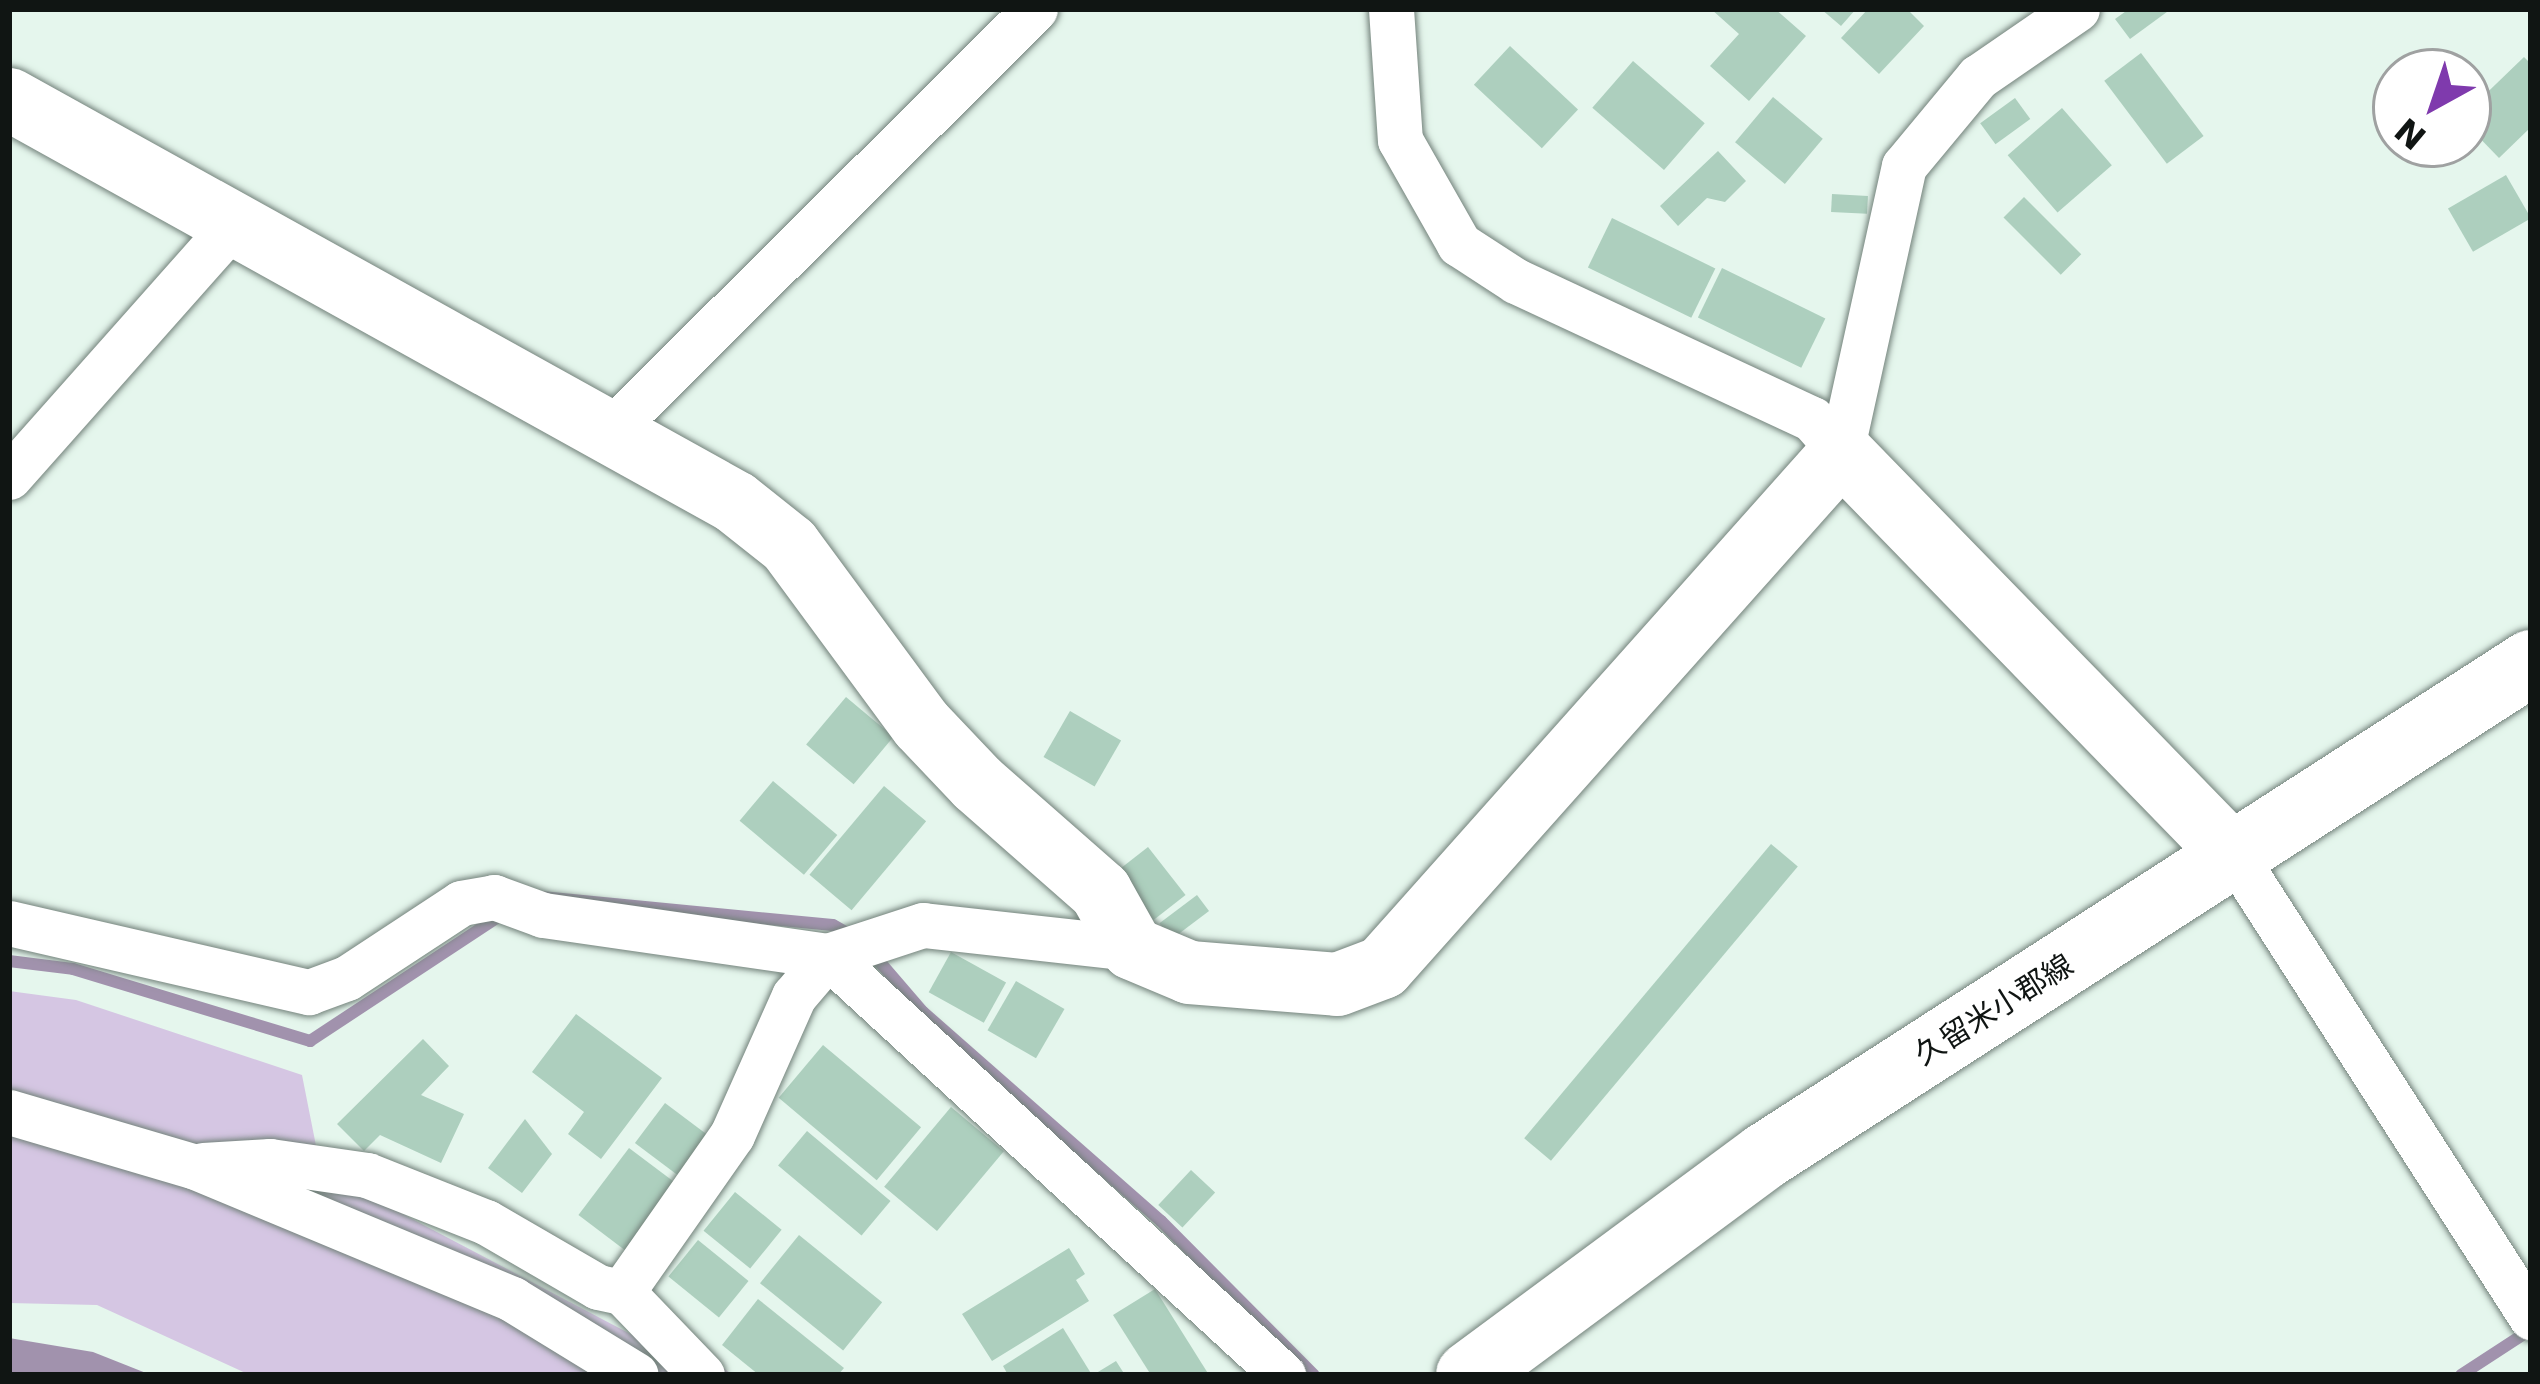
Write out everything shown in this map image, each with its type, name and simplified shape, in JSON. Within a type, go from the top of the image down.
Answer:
[{"type":"main road","name":"久留米小郡線","points":[[1469,1375],[1765,1156],[2236,858],[2531,663]]},
{"type":"street","points":[[607,434],[1035,9]]},
{"type":"street","points":[[1391,9],[1400,140],[1460,244],[1516,280],[1812,418],[2236,858],[2527,1311]]},
{"type":"street","points":[[622,1292],[732,1135],[794,996],[828,956],[923,925],[1132,948],[1189,973],[1337,984],[1382,967],[1841,452],[1904,166],[1978,77],[2077,9]]},
{"type":"street","points":[[9,98],[736,502],[789,545],[921,724],[1100,891],[1132,948]]},
{"type":"street","points":[[9,478],[232,226]]},
{"type":"street","points":[[9,923],[309,992],[347,979],[461,903],[494,897],[543,915],[828,956],[1283,1375]]},
{"type":"street","points":[[9,1112],[193,1166],[512,1299],[636,1375]]},
{"type":"street","points":[[193,1166],[270,1161],[367,1175],[486,1222],[598,1287],[622,1292],[702,1375]]},
{"type":"shaded area","points":[[9,991],[76,1000],[302,1075],[321,1171],[638,1338],[713,1359],[732,1375],[250,1375],[97,1305],[9,1303]]},
{"type":"shaded area","points":[[9,1338],[93,1352],[151,1375],[9,1375]]},
{"type":"building","points":[[1711,9],[1775,9],[1806,36],[1749,101],[1710,66],[1739,34]]},
{"type":"building","points":[[1821,9],[1856,9],[1841,26]]},
{"type":"building","points":[[1868,9],[1907,9],[1924,26],[1879,74],[1841,38]]},
{"type":"building","points":[[2129,9],[2171,9],[2130,39],[2115,19]]},
{"type":"building","points":[[1510,46],[1578,109],[1542,148],[1474,85]]},
{"type":"building","points":[[2141,53],[2204,136],[2167,164],[2104,81]]},
{"type":"building","points":[[2524,57],[2531,64],[2531,127],[2499,158],[2492,151],[2492,88]]},
{"type":"building","points":[[1633,61],[1705,123],[1664,170],[1592,108]]},
{"type":"building","points":[[1773,97],[1823,139],[1785,184],[1735,142]]},
{"type":"building","points":[[2015,98],[2030,119],[1995,144],[1980,123]]},
{"type":"building","points":[[2062,108],[2112,165],[2058,213],[2008,155]]},
{"type":"building","points":[[1718,151],[1746,181],[1725,202],[1707,198],[1678,226],[1660,206]]},
{"type":"building","points":[[2506,175],[2531,218],[2473,252],[2448,208]]},
{"type":"building","points":[[1832,194],[1868,196],[1867,214],[1831,212]]},
{"type":"building","points":[[2024,197],[2081,254],[2061,275],[2003,218]]},
{"type":"building","points":[[1612,218],[1715,268],[1691,318],[1588,267]]},
{"type":"building","points":[[1722,268],[1825,318],[1801,368],[1698,317]]},
{"type":"building","points":[[846,697],[893,737],[854,784],[806,744]]},
{"type":"building","points":[[1070,711],[1121,741],[1095,786],[1044,757]]},
{"type":"building","points":[[773,781],[837,835],[804,875],[740,821]]},
{"type":"building","points":[[884,786],[926,821],[852,910],[809,875]]},
{"type":"building","points":[[1771,844],[1798,866],[1551,1161],[1524,1138]]},
{"type":"building","points":[[1148,847],[1186,895],[1153,920],[1116,872]]},
{"type":"building","points":[[1197,895],[1209,911],[1172,939],[1159,923]]},
{"type":"building","points":[[951,952],[1006,983],[984,1023],[929,992]]},
{"type":"building","points":[[1016,981],[1064,1009],[1036,1058],[988,1030]]},
{"type":"building","points":[[576,1014],[662,1078],[601,1159],[568,1134],[584,1112],[532,1072]]},
{"type":"building","points":[[423,1039],[449,1066],[421,1095],[464,1114],[441,1163],[380,1135],[364,1151],[337,1124]]},
{"type":"building","points":[[823,1045],[921,1127],[877,1180],[779,1098]]},
{"type":"building","points":[[665,1103],[709,1136],[679,1176],[635,1143]]},
{"type":"building","points":[[951,1107],[1004,1151],[937,1231],[884,1187]]},
{"type":"building","points":[[525,1119],[552,1154],[522,1193],[488,1168]]},
{"type":"building","points":[[807,1131],[890,1201],[862,1236],[778,1165]]},
{"type":"building","points":[[629,1148],[677,1184],[626,1251],[578,1215]]},
{"type":"building","points":[[1191,1170],[1215,1193],[1182,1228],[1158,1205]]},
{"type":"building","points":[[735,1192],[782,1230],[750,1269],[704,1231]]},
{"type":"building","points":[[799,1235],[882,1302],[843,1351],[760,1283]]},
{"type":"building","points":[[698,1240],[749,1281],[719,1317],[668,1277]]},
{"type":"building","points":[[1069,1248],[1085,1274],[1076,1280],[1089,1301],[992,1361],[962,1314]]},
{"type":"building","points":[[1155,1289],[1209,1375],[1151,1375],[1113,1315]]},
{"type":"building","points":[[758,1299],[844,1368],[838,1375],[759,1375],[722,1345]]},
{"type":"building","points":[[1063,1328],[1092,1375],[1008,1375],[1003,1366]]},
{"type":"building","points":[[1116,1361],[1125,1375],[1093,1375]]},
{"type":"waterway","points":[[531,896],[833,925],[852,936]]},
{"type":"waterway","points":[[9,961],[73,969],[310,1041],[504,913]]},
{"type":"waterway","points":[[872,953],[923,1012],[1161,1221],[1314,1375]]},
{"type":"waterway","points":[[2461,1375],[2530,1330]]}]
